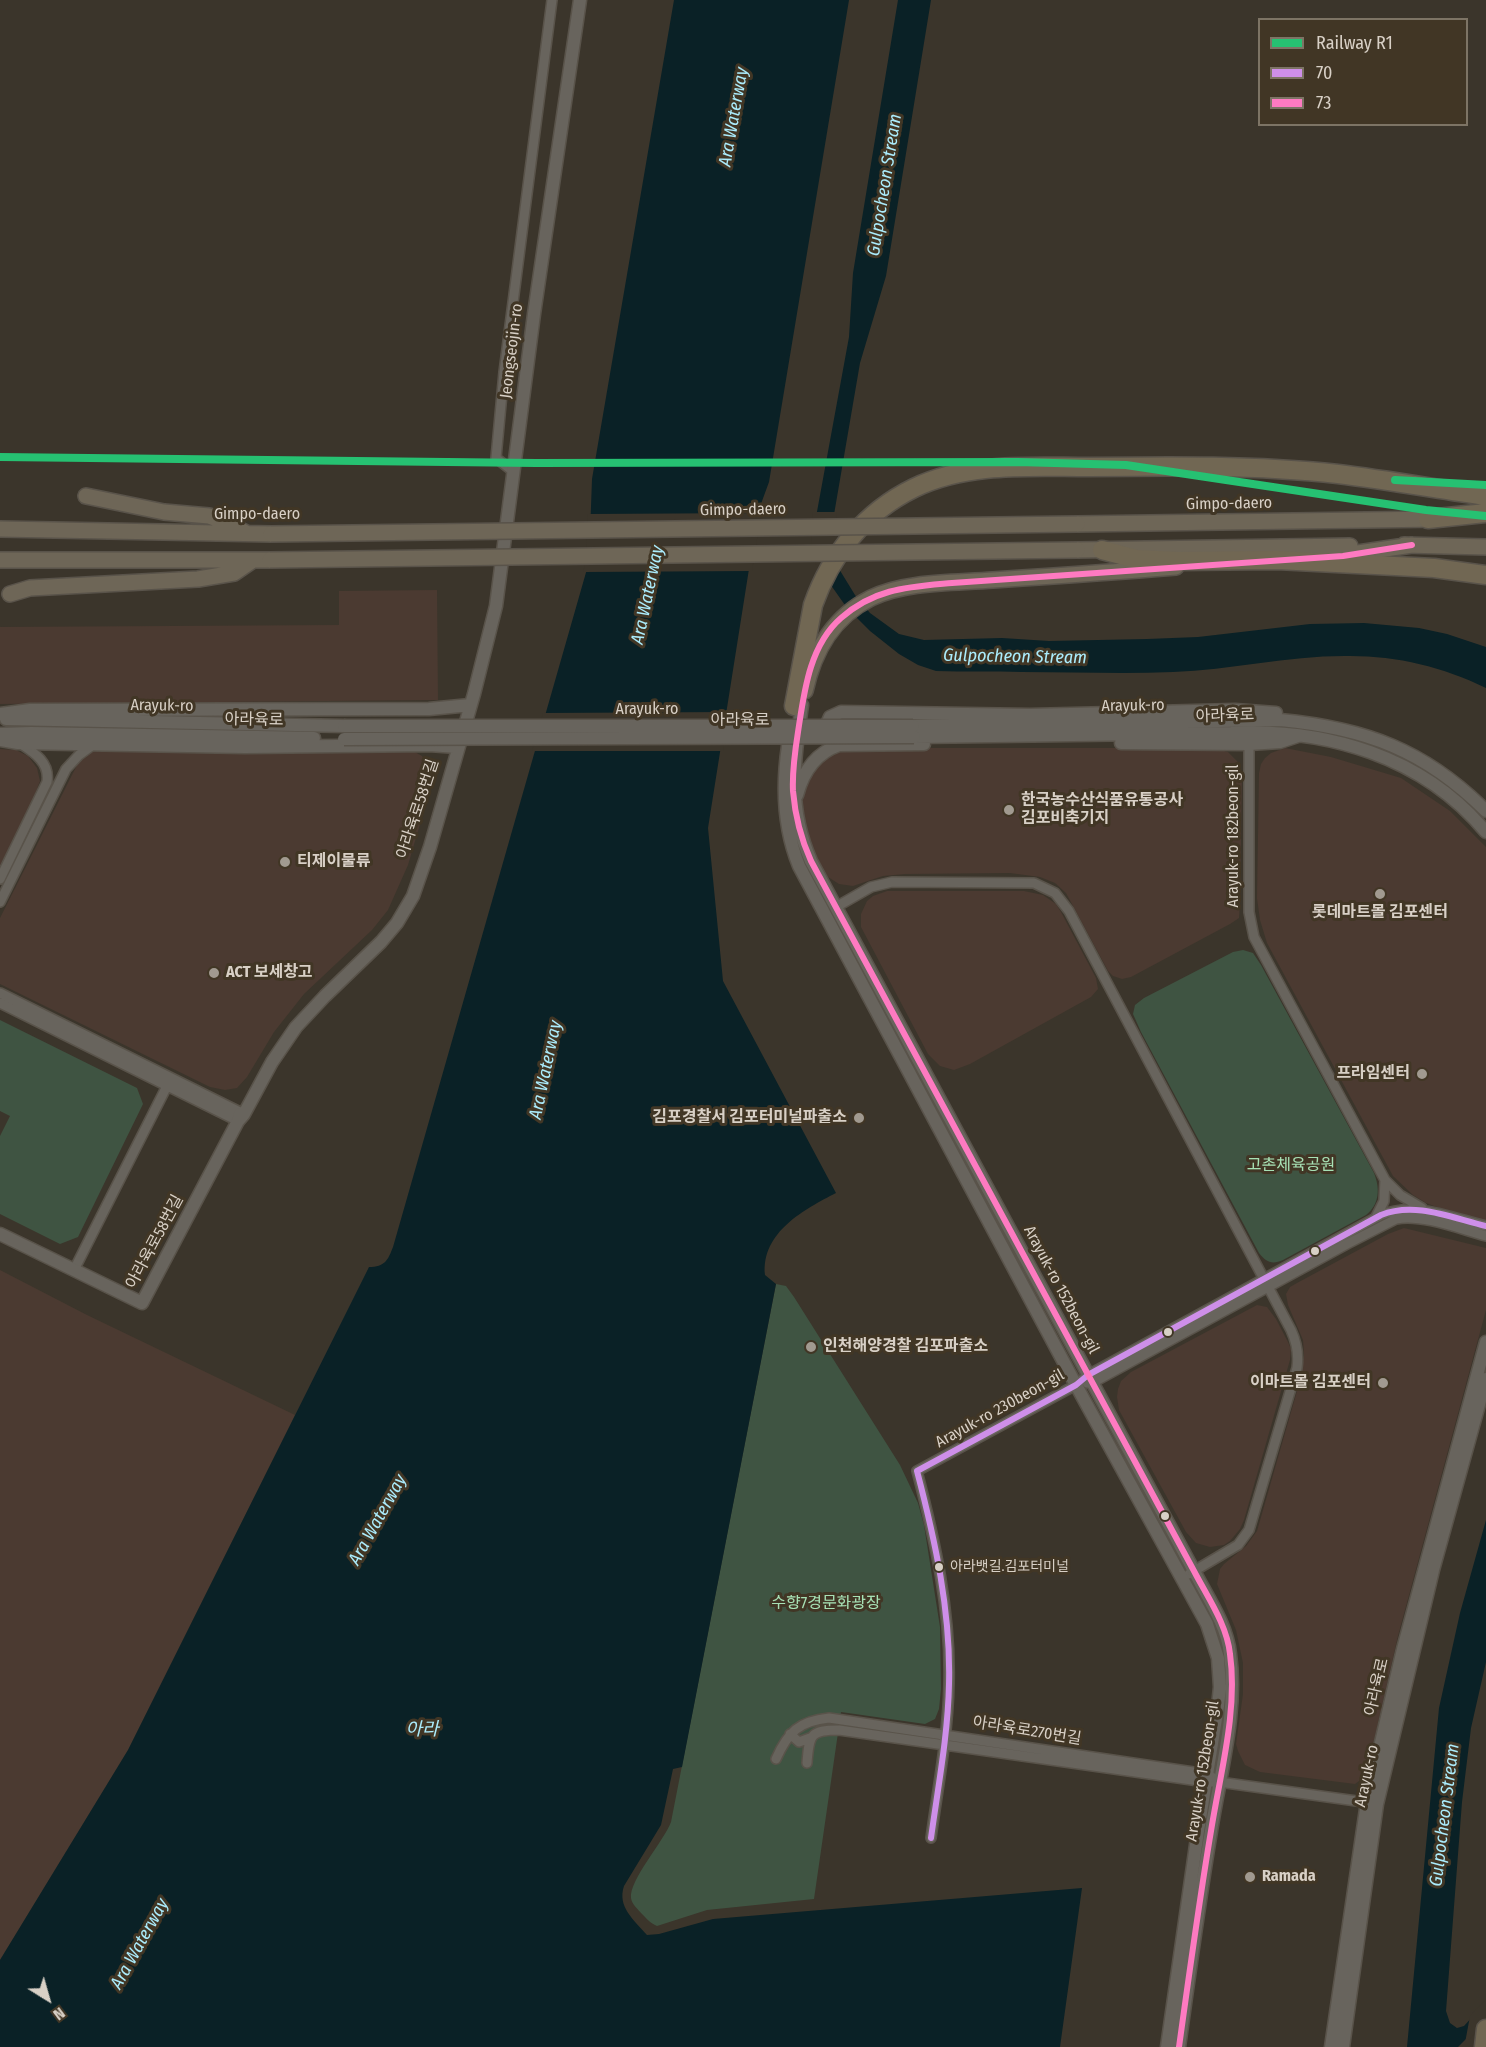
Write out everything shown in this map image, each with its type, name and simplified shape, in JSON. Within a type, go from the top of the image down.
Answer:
[{"type":"highway","points":[[798,706],[808,629],[818,591],[836,555],[863,523],[898,497],[930,481],[966,471],[984,469],[1207,466],[1337,474],[1486,496]]},
{"type":"highway","points":[[1428,519],[1486,513]]},
{"type":"highway","points":[[1102,550],[1136,559],[1277,560],[1434,567],[1486,575]]},
{"type":"highway","points":[[1484,2047],[1486,2029]]},
{"type":"main road","points":[[86,496],[164,513],[209,516],[249,534]]},
{"type":"main road","name":"Gimpo-daero","points":[[0,529],[271,534],[1428,519],[1486,521]]},
{"type":"main road","points":[[798,706],[817,652],[826,636],[840,619],[860,604],[885,592],[952,583],[1343,556],[1412,545]]},
{"type":"main road","points":[[3,561],[270,560],[1412,545],[1486,547]]},
{"type":"main road","points":[[10,594],[30,588],[205,578],[234,573],[253,560]]},
{"type":"street","points":[[514,472],[496,458],[504,372],[552,0]]},
{"type":"street","name":"Jeongseojin-ro","points":[[470,705],[496,606],[543,248],[580,0]]},
{"type":"street","points":[[0,714],[61,709],[429,709],[470,705]]},
{"type":"street","name":"아라육로58번길","points":[[0,1234],[142,1303],[272,1062],[296,1027],[389,934],[406,909],[418,883],[430,847],[470,705]]},
{"type":"street","name":"Arayuk-ro 152beon-gil","points":[[798,706],[794,762],[795,805],[807,852],[1223,1626],[1230,1653],[1232,1703],[1200,1894],[1179,2047]]},
{"type":"street","name":"Arayuk-ro 152beon-gil","points":[[798,706],[785,764],[784,795],[787,826],[795,856],[1076,1385],[1207,1624],[1218,1658],[1220,1687],[1218,1706],[1167,2047]]},
{"type":"street","points":[[429,709],[434,721],[429,746]]},
{"type":"street","points":[[849,746],[838,744],[829,736],[827,724],[832,714],[840,712],[1030,715],[1235,710],[1284,714],[1302,729],[1375,753],[1406,768],[1439,788],[1462,807],[1486,832]]},
{"type":"street","name":"Arayuk-ro","points":[[0,719],[344,732],[914,732],[1280,720],[1302,729],[1365,735],[1399,748],[1446,776],[1486,811]]},
{"type":"street","points":[[795,805],[803,776],[815,761],[831,748],[839,745],[1249,744],[1280,742],[1302,729]]},
{"type":"street","name":"아라육로","points":[[0,734],[344,732]]},
{"type":"street","points":[[0,740],[18,743],[245,747],[457,747]]},
{"type":"street","points":[[0,879],[47,782],[47,769],[41,760],[18,743]]},
{"type":"street","points":[[0,902],[66,770],[79,755],[96,743]]},
{"type":"street","name":"Arayuk-ro 182beon-gil","points":[[1249,744],[1249,912],[1251,929],[1385,1180]]},
{"type":"street","points":[[836,907],[871,887],[892,882],[1034,883],[1055,893],[1069,911],[1266,1283],[1297,1345],[1297,1368],[1249,1530],[1238,1545],[1182,1578]]},
{"type":"street","points":[[0,993],[241,1116]]},
{"type":"street","points":[[0,1003],[167,1086],[241,1116]]},
{"type":"street","points":[[74,1270],[167,1086]]},
{"type":"street","points":[[1376,1218],[1384,1201],[1385,1180]]},
{"type":"street","points":[[1385,1180],[1400,1195],[1426,1210]]},
{"type":"street","points":[[1076,1385],[1266,1283],[1390,1211],[1426,1210],[1486,1226]]},
{"type":"street","points":[[1266,1283],[1396,1219],[1421,1219],[1486,1236]]},
{"type":"street","name":"아라육로","points":[[1331,2047],[1372,1803],[1403,1649],[1486,1342]]},
{"type":"street","name":"Arayuk-ro","points":[[1343,2047],[1372,1803],[1486,1379]]},
{"type":"street","name":"Arayuk-ro 230beon-gil","points":[[945,1739],[949,1683],[947,1631],[934,1547],[917,1472],[1076,1385]]},
{"type":"street","points":[[829,1718],[829,1730]]},
{"type":"street","name":"아라육로270번길","points":[[790,1734],[811,1721],[829,1718],[945,1739],[1206,1778],[1219,1782],[1372,1803]]},
{"type":"street","name":"아라육로270번길","points":[[810,1738],[816,1732],[829,1730],[945,1739]]},
{"type":"street","points":[[776,1759],[784,1741],[790,1734],[799,1742],[810,1738],[807,1763]]},
{"type":"street","points":[[931,1838],[945,1739]]},
{"type":"shaded area","points":[[437,590],[438,700],[0,704],[0,627],[339,625],[339,591]]},
{"type":"shaded area","points":[[875,748],[1213,748],[1228,752],[1238,762],[1242,774],[1239,918],[1131,977],[1122,979],[1113,976],[1108,971],[1066,893],[1055,883],[1040,877],[1010,873],[905,874],[883,876],[853,886],[839,884],[823,871],[812,847],[804,819],[802,795],[808,776],[827,755],[843,750]]},
{"type":"shaded area","points":[[1285,748],[1331,757],[1401,778],[1450,811],[1486,847],[1486,1221],[1426,1203],[1413,1195],[1393,1176],[1267,943],[1260,920],[1257,898],[1259,773],[1265,758]]},
{"type":"shaded area","points":[[0,749],[16,750],[28,756],[37,768],[40,781],[0,866]]},
{"type":"shaded area","points":[[100,750],[411,750],[422,756],[432,770],[431,787],[408,865],[388,910],[372,930],[304,994],[274,1032],[247,1077],[237,1088],[225,1090],[210,1087],[0,984],[0,918],[77,765],[86,754]]},
{"type":"shaded area","points":[[887,891],[1024,891],[1043,895],[1056,904],[1061,912],[1096,978],[1098,989],[1091,997],[970,1064],[954,1070],[940,1066],[928,1054],[861,927],[861,914],[867,901]]},
{"type":"shaded area","points":[[1404,1228],[1486,1248],[1486,1310],[1398,1636],[1370,1758],[1363,1778],[1355,1784],[1260,1772],[1245,1765],[1236,1744],[1243,1694],[1243,1663],[1236,1630],[1217,1584],[1220,1569],[1246,1546],[1257,1531],[1301,1377],[1304,1355],[1303,1340],[1288,1305],[1286,1294],[1290,1287],[1297,1283],[1388,1234]]},
{"type":"shaded area","points":[[0,1270],[87,1315],[295,1415],[128,1750],[0,1960]]},
{"type":"shaded area","points":[[1257,1305],[1267,1307],[1276,1319],[1291,1349],[1290,1360],[1244,1520],[1230,1541],[1224,1545],[1210,1547],[1196,1543],[1186,1532],[1119,1410],[1118,1389],[1121,1381],[1131,1372]]},
{"type":"green space","name":"고촌체육공원","points":[[1243,950],[1253,953],[1261,965],[1374,1173],[1377,1184],[1378,1196],[1371,1211],[1366,1215],[1276,1262],[1267,1260],[1259,1253],[1133,1014],[1135,1005],[1144,998],[1233,952]]},
{"type":"green space","points":[[0,1020],[137,1088],[143,1104],[78,1237],[60,1244],[0,1214],[0,1136],[10,1116],[0,1111]]},
{"type":"green space","name":"수향7경문화광장","points":[[776,1284],[786,1286],[794,1297],[900,1465],[918,1503],[924,1525],[940,1627],[939,1709],[935,1719],[925,1724],[841,1712],[814,1899],[707,1910],[657,1926],[634,1905],[631,1898],[632,1890],[635,1881],[671,1822]]},
{"type":"water","name":"아라","points":[[674,0],[849,0],[769,482],[758,512],[708,828],[723,981],[836,1193],[787,1224],[770,1246],[765,1275],[776,1284],[682,1767],[673,1769],[661,1825],[624,1886],[623,1900],[628,1913],[647,1935],[659,1934],[713,1919],[1082,1888],[1060,2047],[0,2047],[0,1960],[128,1750],[369,1267],[379,1266],[385,1262],[393,1247],[589,562],[592,479]]},
{"type":"water","name":"Gulpocheon Stream","points":[[898,0],[931,0],[886,276],[860,363],[831,532],[836,564],[855,595],[870,613],[899,634],[924,640],[1002,638],[1049,641],[1198,637],[1310,624],[1364,623],[1419,628],[1447,634],[1486,647],[1486,688],[1453,674],[1420,664],[1368,657],[1328,656],[1173,672],[936,671],[918,665],[899,654],[870,631],[847,608],[828,581],[814,528],[849,337],[853,273]]},
{"type":"water","name":"Gulpocheon Stream","points":[[1486,1520],[1486,1662],[1471,1728],[1462,1802],[1446,2011],[1450,2023],[1457,2028],[1464,2026],[1486,2002],[1474,2031],[1458,2047],[1407,2047],[1439,1708],[1460,1613]]},
{"type":"pier","points":[[813,512],[837,512],[834,549],[843,570],[818,570],[812,555]]},
{"type":"pier","points":[[761,513],[752,571],[583,572],[586,561],[588,514]]},
{"type":"pier","points":[[729,712],[723,751],[532,751],[543,713]]},
{"type":"pier","points":[[1486,1999],[1486,2023],[1465,2043],[1470,2016]]},
{"type":"rail line","name":"R1","points":[[0,457],[536,463],[1018,462],[1126,465],[1426,510],[1486,516]]},
{"type":"rail line","name":"R1","points":[[1395,480],[1486,485]]},
{"type":"transit line","name":"73","points":[[1179,2047],[1202,1885],[1230,1720],[1232,1676],[1228,1643],[1211,1601],[811,861],[799,827],[793,791],[794,761],[800,717],[815,656],[830,629],[841,618],[867,600],[893,591],[952,583],[1343,556],[1412,545]]},
{"type":"transit line","name":"70","points":[[931,1838],[947,1722],[949,1657],[940,1576],[917,1471],[1381,1215],[1394,1211],[1420,1210],[1486,1226]]},
{"type":"place","name":"한국농수산식품유통공사 김포비축기지","points":[[1009,810]]},
{"type":"place","name":"티제이물류","points":[[285,862]]},
{"type":"place","name":"롯데마트몰 김포센터","points":[[1380,894]]},
{"type":"place","name":"ACT 보세창고","points":[[214,973]]},
{"type":"place","name":"프라임센터","points":[[1422,1074]]},
{"type":"place","name":"김포경찰서 김포터미널파출소","points":[[859,1118]]},
{"type":"place","name":"인천해양경찰 김포파출소","points":[[811,1347]]},
{"type":"place","name":"이마트몰 김포센터","points":[[1383,1383]]},
{"type":"place","name":"아라뱃길.김포터미널","points":[[939,1567]]},
{"type":"place","name":"Ramada","points":[[1250,1877]]},
{"type":"water label","name":"Ara Waterway","points":[[734,117]]},
{"type":"water label","name":"Ara Waterway","points":[[648,595]]},
{"type":"water label","name":"Ara Waterway","points":[[546,1070]]},
{"type":"water label","name":"Ara Waterway","points":[[378,1520]]},
{"type":"water label","name":"Ara Waterway","points":[[140,1944]]}]
